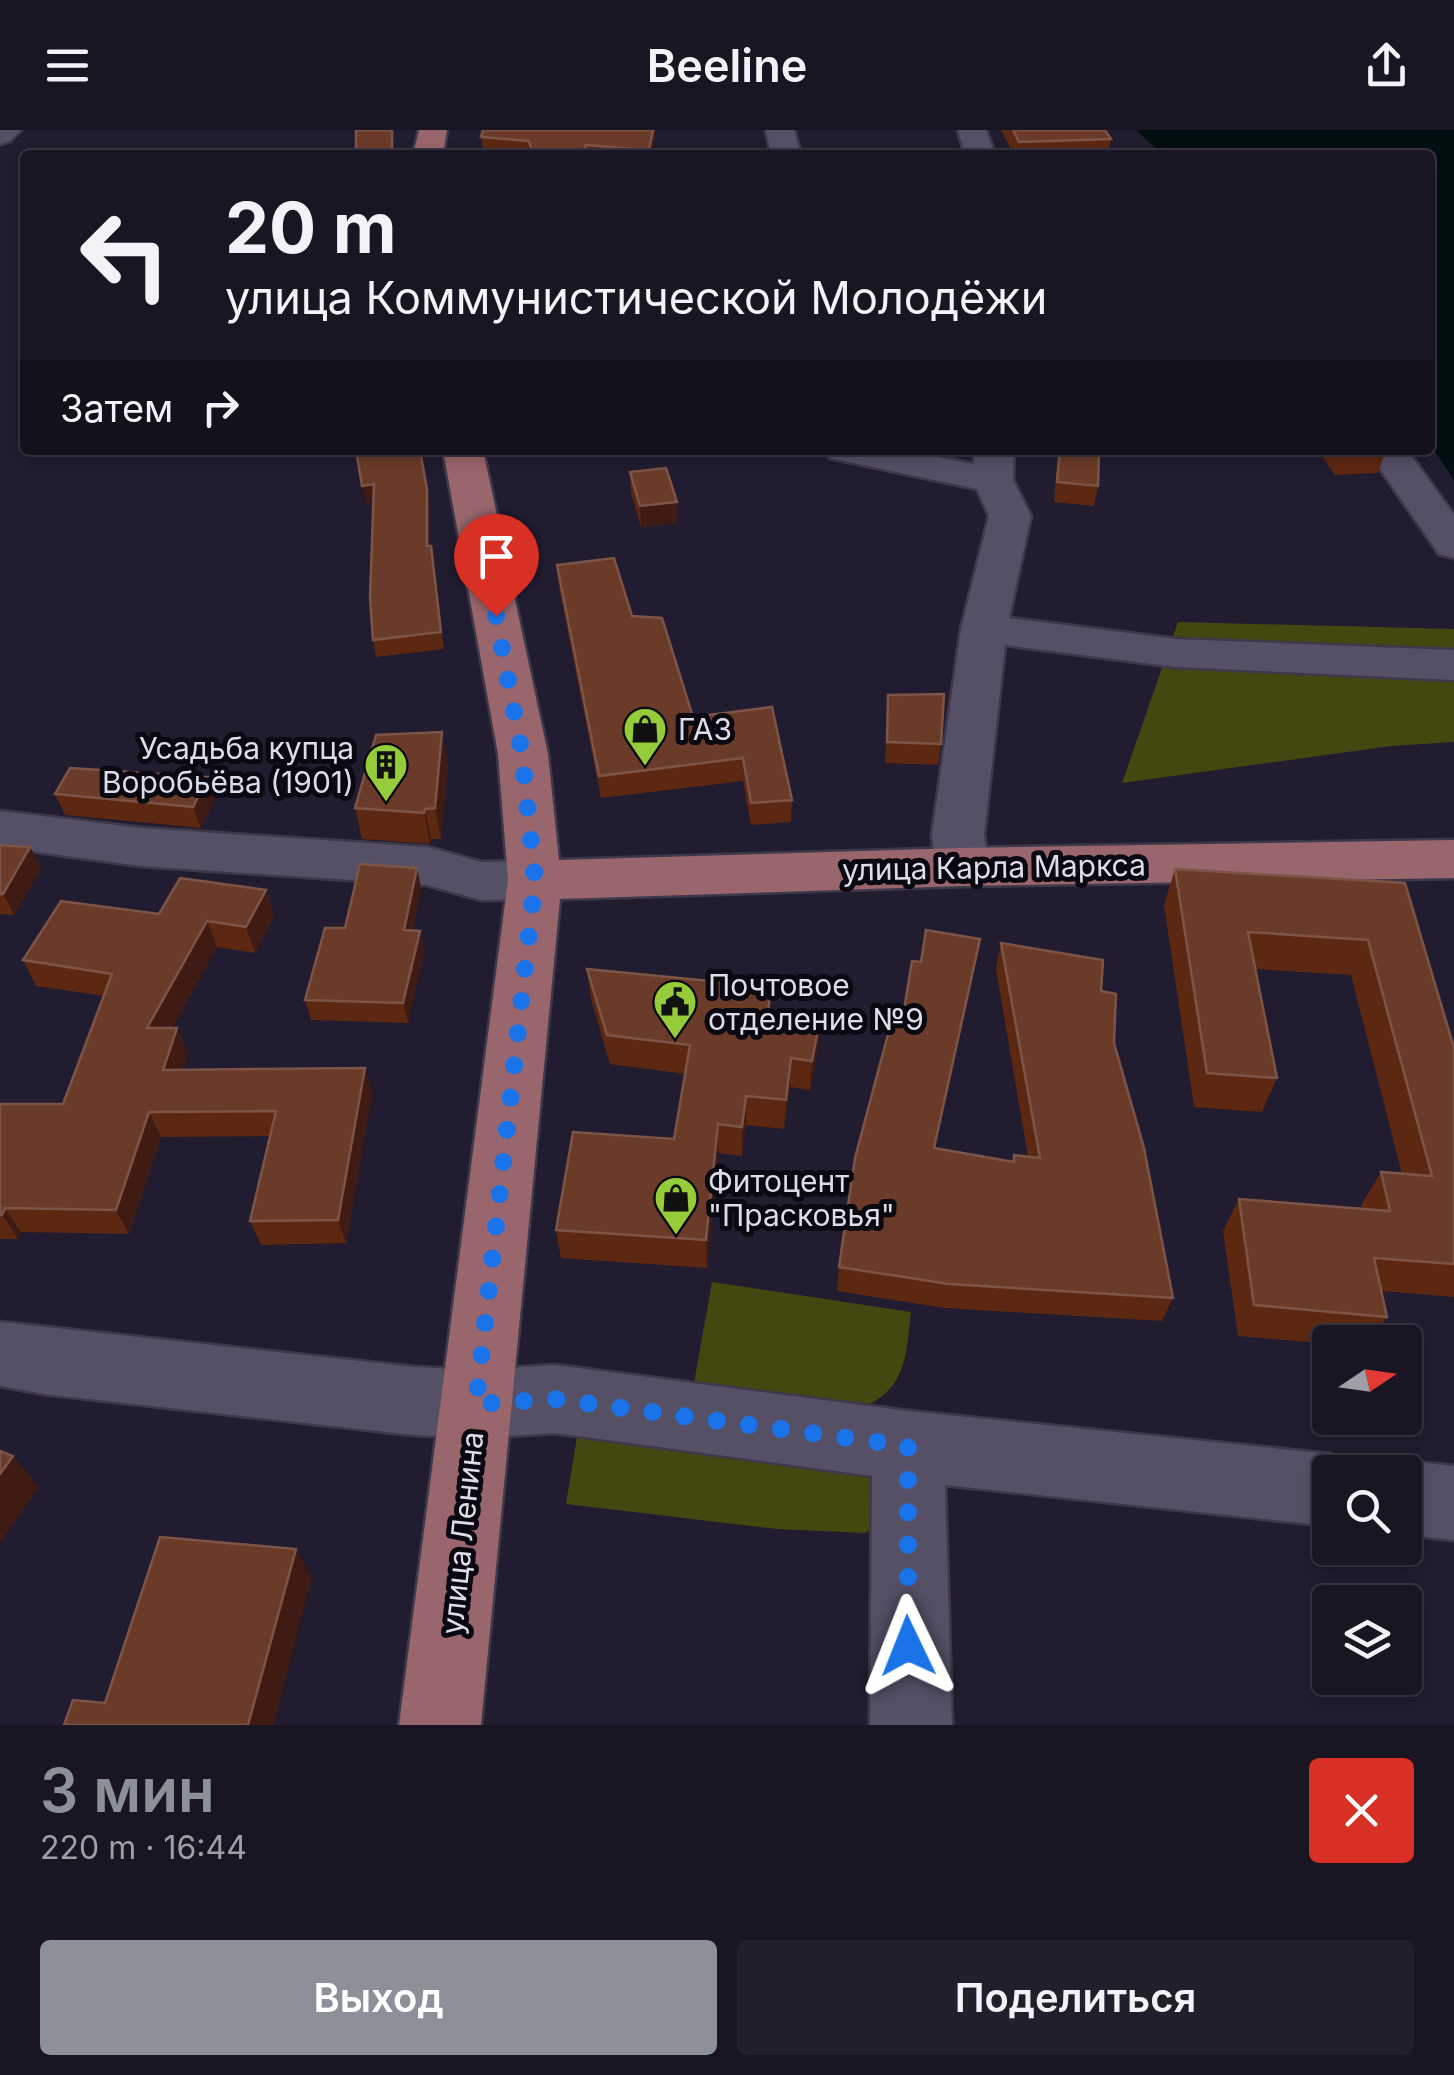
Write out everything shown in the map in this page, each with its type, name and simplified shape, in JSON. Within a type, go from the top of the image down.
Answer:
[{"type":"main road","name":"улица Ленина","points":[[440,1725],[535,880],[522,754],[465,455]]},
{"type":"main road","name":"улица Карла Маркса","points":[[535,880],[1454,858]]},
{"type":"street","points":[[0,135],[7,130]]},
{"type":"street","points":[[894,455],[994,465],[1010,516],[984,629],[958,834],[962,867]]},
{"type":"street","points":[[1391,455],[1454,545]]},
{"type":"street","points":[[984,629],[1176,653],[1454,665]]},
{"type":"street","points":[[0,830],[141,846],[426,866],[481,881],[535,880]]},
{"type":"street","points":[[0,1354],[122,1370],[476,1404],[555,1399],[908,1446],[1312,1488]]},
{"type":"street","points":[[908,1446],[911,1725]]},
{"type":"street","points":[[1422,1500],[1454,1503]]},
{"type":"green space","points":[[1178,622],[1454,629],[1454,742],[1391,746],[1122,783]]},
{"type":"green space","points":[[712,1282],[911,1312],[906,1353],[898,1378],[867,1405],[694,1383]]},
{"type":"green space","points":[[609,1435],[872,1474],[884,1523],[864,1533],[776,1529],[566,1504],[577,1437]]},
{"type":"shaded area","points":[[1136,130],[1454,130],[1454,480],[1435,452],[1435,150],[1158,150]]},
{"type":"building","points":[[356,130],[392,130],[392,150],[356,150]]},
{"type":"building","points":[[483,130],[653,130],[649,150],[585,145],[586,150],[532,150],[529,141],[481,137]]},
{"type":"building","points":[[1013,130],[1105,130],[1111,139],[1019,142]]},
{"type":"building","points":[[357,455],[421,455],[427,489],[427,546],[431,546],[441,632],[373,640],[370,598],[374,484],[362,486]]},
{"type":"building","points":[[1060,455],[1099,455],[1098,486],[1057,482]]},
{"type":"building","points":[[666,468],[677,502],[640,506],[630,472]]},
{"type":"building","points":[[614,558],[632,616],[662,618],[693,717],[772,707],[792,800],[751,803],[743,758],[599,776],[557,565]]},
{"type":"building","points":[[944,694],[941,744],[887,742],[888,695]]},
{"type":"building","points":[[442,732],[435,808],[425,809],[424,813],[355,808],[376,735]]},
{"type":"building","points":[[70,768],[208,777],[193,807],[55,794]]},
{"type":"building","points":[[0,845],[30,847],[3,894],[0,894]]},
{"type":"building","points":[[360,864],[417,868],[404,930],[420,931],[403,1003],[305,1000],[325,928],[345,928]]},
{"type":"building","points":[[1175,869],[1405,883],[1454,1048],[1454,1264],[1374,1258],[1387,1317],[1254,1305],[1239,1199],[1390,1211],[1381,1172],[1432,1176],[1368,940],[1248,932],[1277,1078],[1207,1073]]},
{"type":"building","points":[[180,878],[266,890],[246,927],[207,921],[147,1028],[177,1028],[163,1070],[365,1068],[338,1220],[250,1221],[276,1111],[149,1112],[116,1210],[5,1208],[0,1215],[0,1104],[63,1104],[112,974],[23,960],[61,901],[159,914]]},
{"type":"building","points":[[926,930],[980,939],[934,1148],[1014,1162],[1014,1155],[1040,1158],[1001,943],[1103,960],[1101,991],[1116,994],[1114,1043],[1144,1148],[1173,1298],[949,1284],[839,1267],[855,1158],[895,1008],[904,1010],[912,961],[921,962]]},
{"type":"building","points":[[587,969],[771,987],[768,1013],[820,1019],[812,1061],[791,1058],[786,1100],[746,1096],[742,1127],[718,1124],[706,1240],[556,1230],[573,1132],[674,1139],[690,1045],[607,1035]]},
{"type":"building","points":[[0,1451],[13,1456],[0,1474]]},
{"type":"building","points":[[160,1537],[296,1549],[248,1725],[64,1725],[73,1700],[105,1703]]},
{"type":"place","name":"ГАЗ","points":[[645,767]]},
{"type":"place","name":"Усадьба купца Воробьёва (1901)","points":[[386,803]]},
{"type":"place","name":"Почтовое отделение №9","points":[[675,1040]]},
{"type":"place","name":"Фитоцент \"Прасковья\"","points":[[676,1236]]},
{"type":"route","points":[[496,616],[522,754],[535,880],[476,1404],[555,1399],[908,1446],[908,1646]]}]
